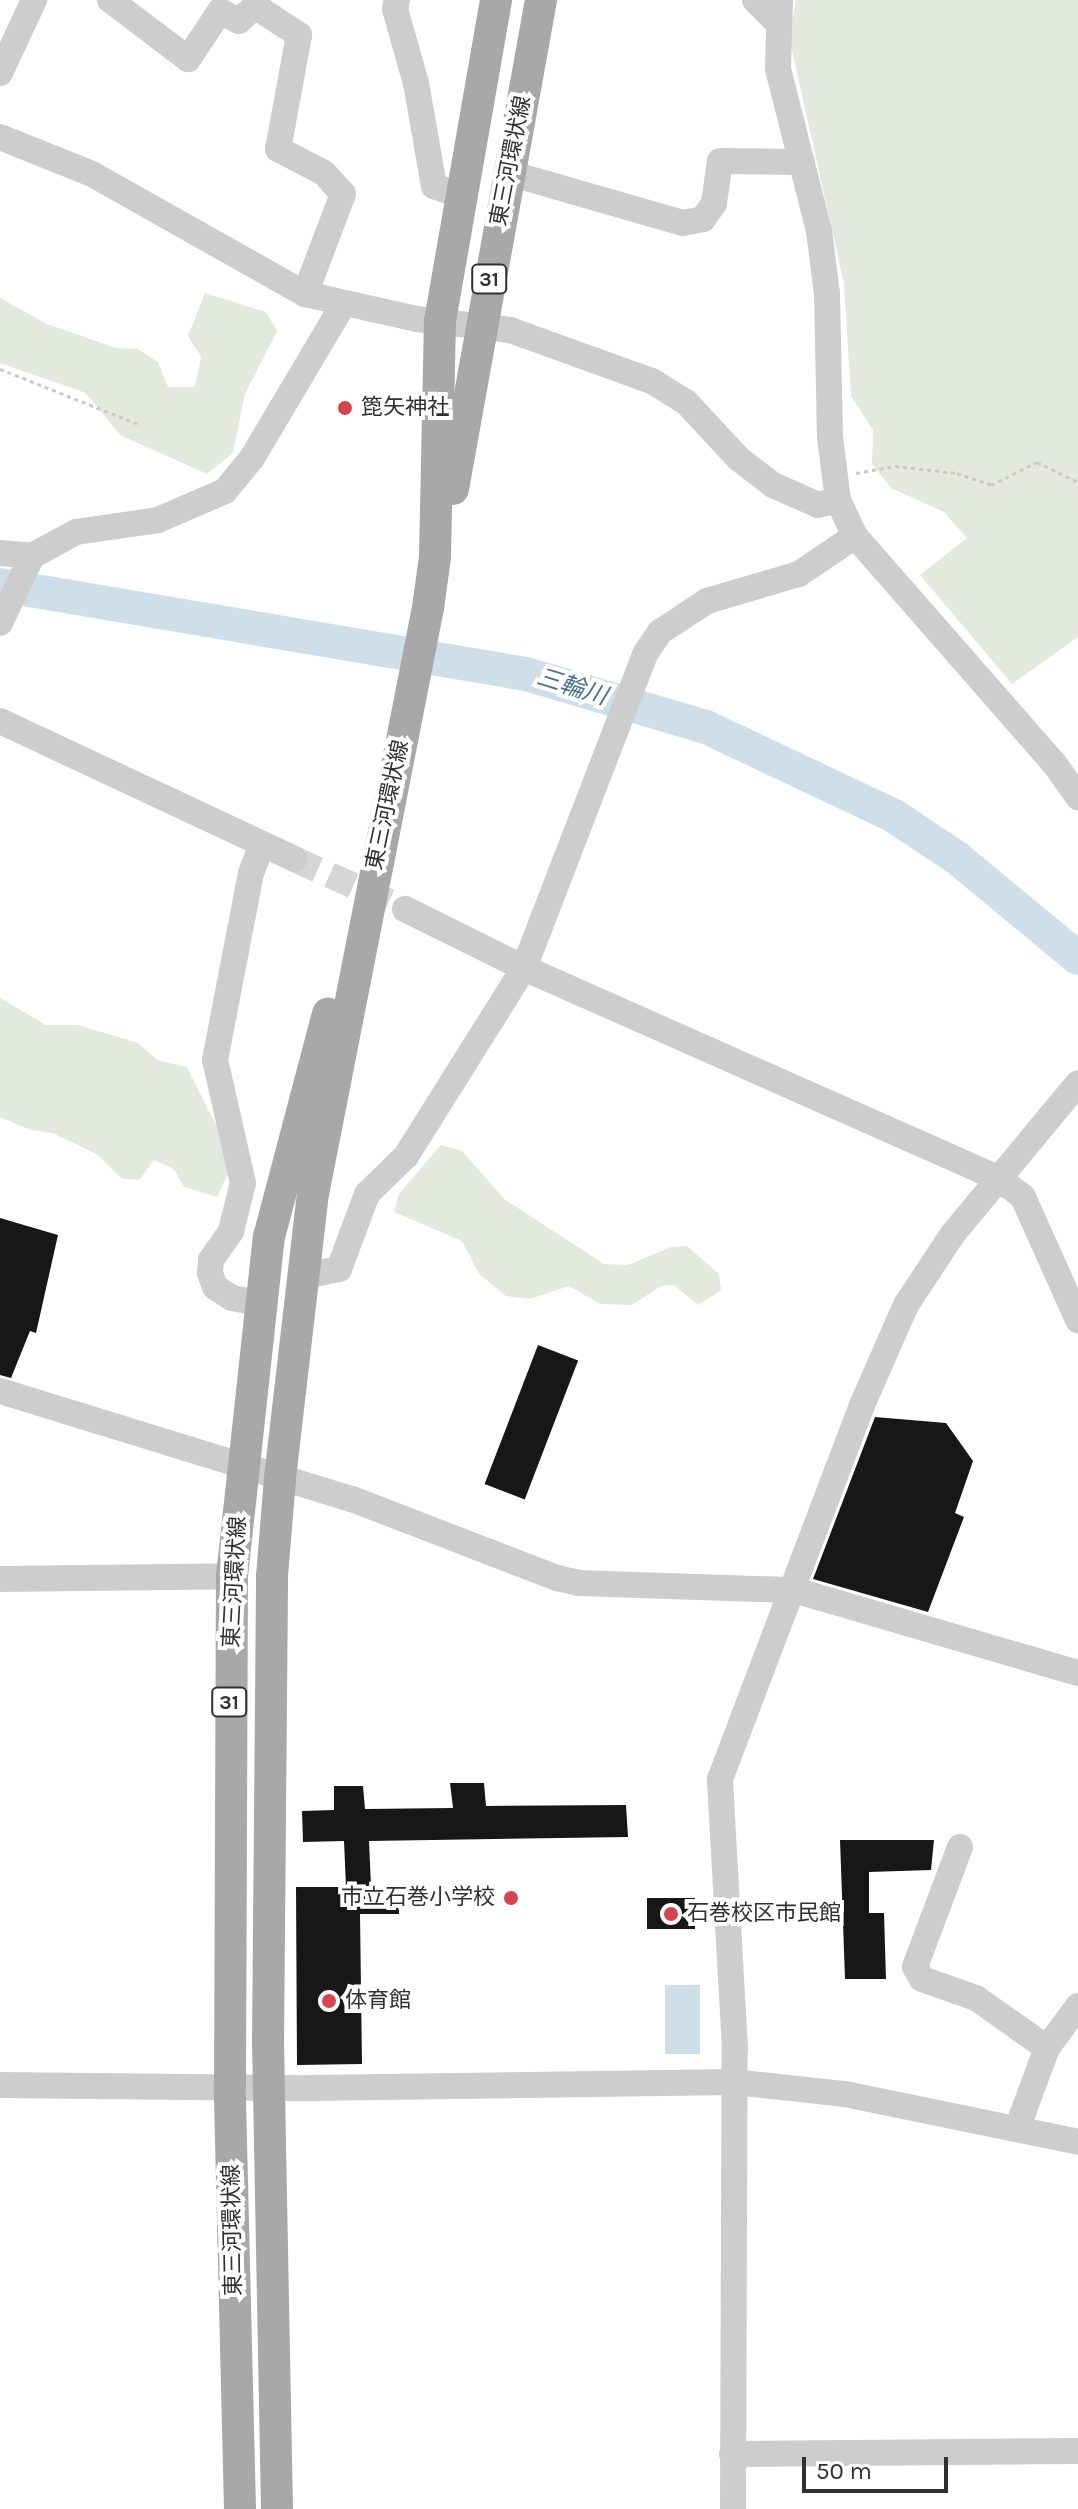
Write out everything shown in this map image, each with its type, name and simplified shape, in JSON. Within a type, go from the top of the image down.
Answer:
[{"type":"main road","name":"東三河環状線","points":[[277,2509],[270,2087],[270,1739],[280,1478],[301,1277],[365,911],[428,608],[435,557],[440,321],[496,0]]},
{"type":"main road","name":"東三河環状線","points":[[435,557],[449,513],[480,325],[541,0]]},
{"type":"main road","name":"東三河環状線","points":[[240,2509],[230,2086],[232,1576],[258,1303],[269,1237],[304,1093],[365,911]]},
{"type":"street","points":[[0,73],[34,0]]},
{"type":"street","points":[[110,0],[188,59],[220,11],[239,21],[256,3],[299,35],[278,149],[324,173],[343,194],[305,294]]},
{"type":"street","points":[[397,0],[434,186],[462,196]]},
{"type":"street","points":[[755,0],[778,11],[778,69],[819,231],[827,294],[830,437],[838,500],[855,536],[1054,763],[1078,797]]},
{"type":"street","points":[[0,137],[92,174],[201,231],[305,294],[343,305],[480,325],[551,341],[652,381],[686,402],[739,459],[773,485],[818,505],[838,500]]},
{"type":"street","points":[[509,173],[683,223],[703,219],[714,203],[720,161],[802,162]]},
{"type":"street","points":[[2,618],[30,562],[76,532],[158,520],[225,491],[252,458],[343,305]]},
{"type":"street","points":[[301,1277],[339,1269],[367,1194],[406,1156],[524,968],[635,679],[660,632],[688,610],[799,574],[855,536]]},
{"type":"street","points":[[0,553],[30,562]]},
{"type":"street","points":[[0,721],[294,859]]},
{"type":"street","points":[[258,1303],[232,1298],[215,1287],[210,1273],[211,1260],[231,1231],[243,1183],[215,1060],[251,873],[262,845]]},
{"type":"street","points":[[405,909],[524,968],[998,1178],[1023,1197],[1078,1320]]},
{"type":"street","points":[[733,2509],[730,2319],[738,2292],[729,1897],[720,1779],[862,1405],[906,1305],[998,1178],[1078,1083]]},
{"type":"street","points":[[0,1391],[352,1499],[578,1583],[794,1590],[1078,1673]]},
{"type":"street","points":[[0,1579],[232,1576]]},
{"type":"street","points":[[960,1847],[915,1967],[922,1979],[976,1998],[1047,2048]]},
{"type":"street","points":[[1017,2129],[1047,2048],[1078,2006]]},
{"type":"street","points":[[0,2085],[270,2087],[734,2082],[845,2094],[1078,2142]]},
{"type":"street","points":[[732,2454],[1078,2451]]},
{"type":"path","points":[[0,369],[141,425]]},
{"type":"path","points":[[838,500],[855,473],[895,466],[957,473],[991,485],[1037,462],[1067,472],[1078,482]]},
{"type":"shaded area","points":[[796,0],[1078,0],[1078,637],[1012,684],[920,575],[967,538],[944,512],[891,488],[872,464],[873,430],[851,396],[844,284],[789,37]]},
{"type":"shaded area","points":[[205,293],[266,312],[277,331],[245,394],[233,453],[207,474],[120,435],[86,393],[0,363],[0,298],[47,324],[116,348],[138,349],[158,362],[168,387],[195,387],[201,357],[188,336]]},
{"type":"shaded area","points":[[0,998],[46,1025],[78,1025],[138,1043],[157,1060],[187,1067],[222,1137],[229,1171],[217,1197],[184,1187],[174,1169],[154,1160],[139,1180],[122,1179],[98,1155],[53,1133],[31,1130],[0,1117]]},
{"type":"shaded area","points":[[441,1145],[462,1151],[504,1199],[604,1264],[628,1265],[671,1247],[687,1246],[719,1274],[721,1290],[698,1305],[674,1285],[661,1286],[632,1305],[600,1304],[569,1286],[530,1299],[506,1296],[479,1274],[462,1241],[394,1212],[399,1194]]},
{"type":"water","points":[[665,1985],[700,1985],[700,2054],[665,2054]]},
{"type":"building","points":[[0,1218],[58,1235],[36,1333],[30,1331],[11,1378],[0,1375]]},
{"type":"building","points":[[538,1345],[578,1360],[525,1500],[485,1484]]},
{"type":"building","points":[[875,1417],[946,1423],[973,1461],[955,1513],[964,1517],[928,1612],[813,1579]]},
{"type":"building","points":[[450,1783],[484,1783],[486,1806],[626,1805],[628,1837],[369,1841],[371,1886],[399,1886],[399,1914],[360,1914],[362,2064],[297,2065],[296,1887],[346,1887],[344,1841],[303,1842],[302,1811],[334,1810],[334,1786],[363,1786],[365,1809],[453,1808]]},
{"type":"building","points":[[840,1840],[934,1840],[931,1870],[869,1872],[869,1913],[884,1913],[886,1979],[845,1979]]},
{"type":"building","name":"石巻校区市民館","points":[[647,1898],[695,1898],[695,1929],[647,1929]]},
{"type":"waterway","name":"三輪川","points":[[0,585],[526,674],[706,727],[894,816],[957,858],[1078,958]]},
{"type":"tunnel","points":[[294,859],[405,909]]},
{"type":"place","name":"箆矢神社","points":[[345,408]]},
{"type":"place","name":"市立石巻小学校","points":[[511,1898]]},
{"type":"place","name":"石巻校区市民館","points":[[671,1914]]},
{"type":"place","name":"体育館","points":[[329,2001]]}]
